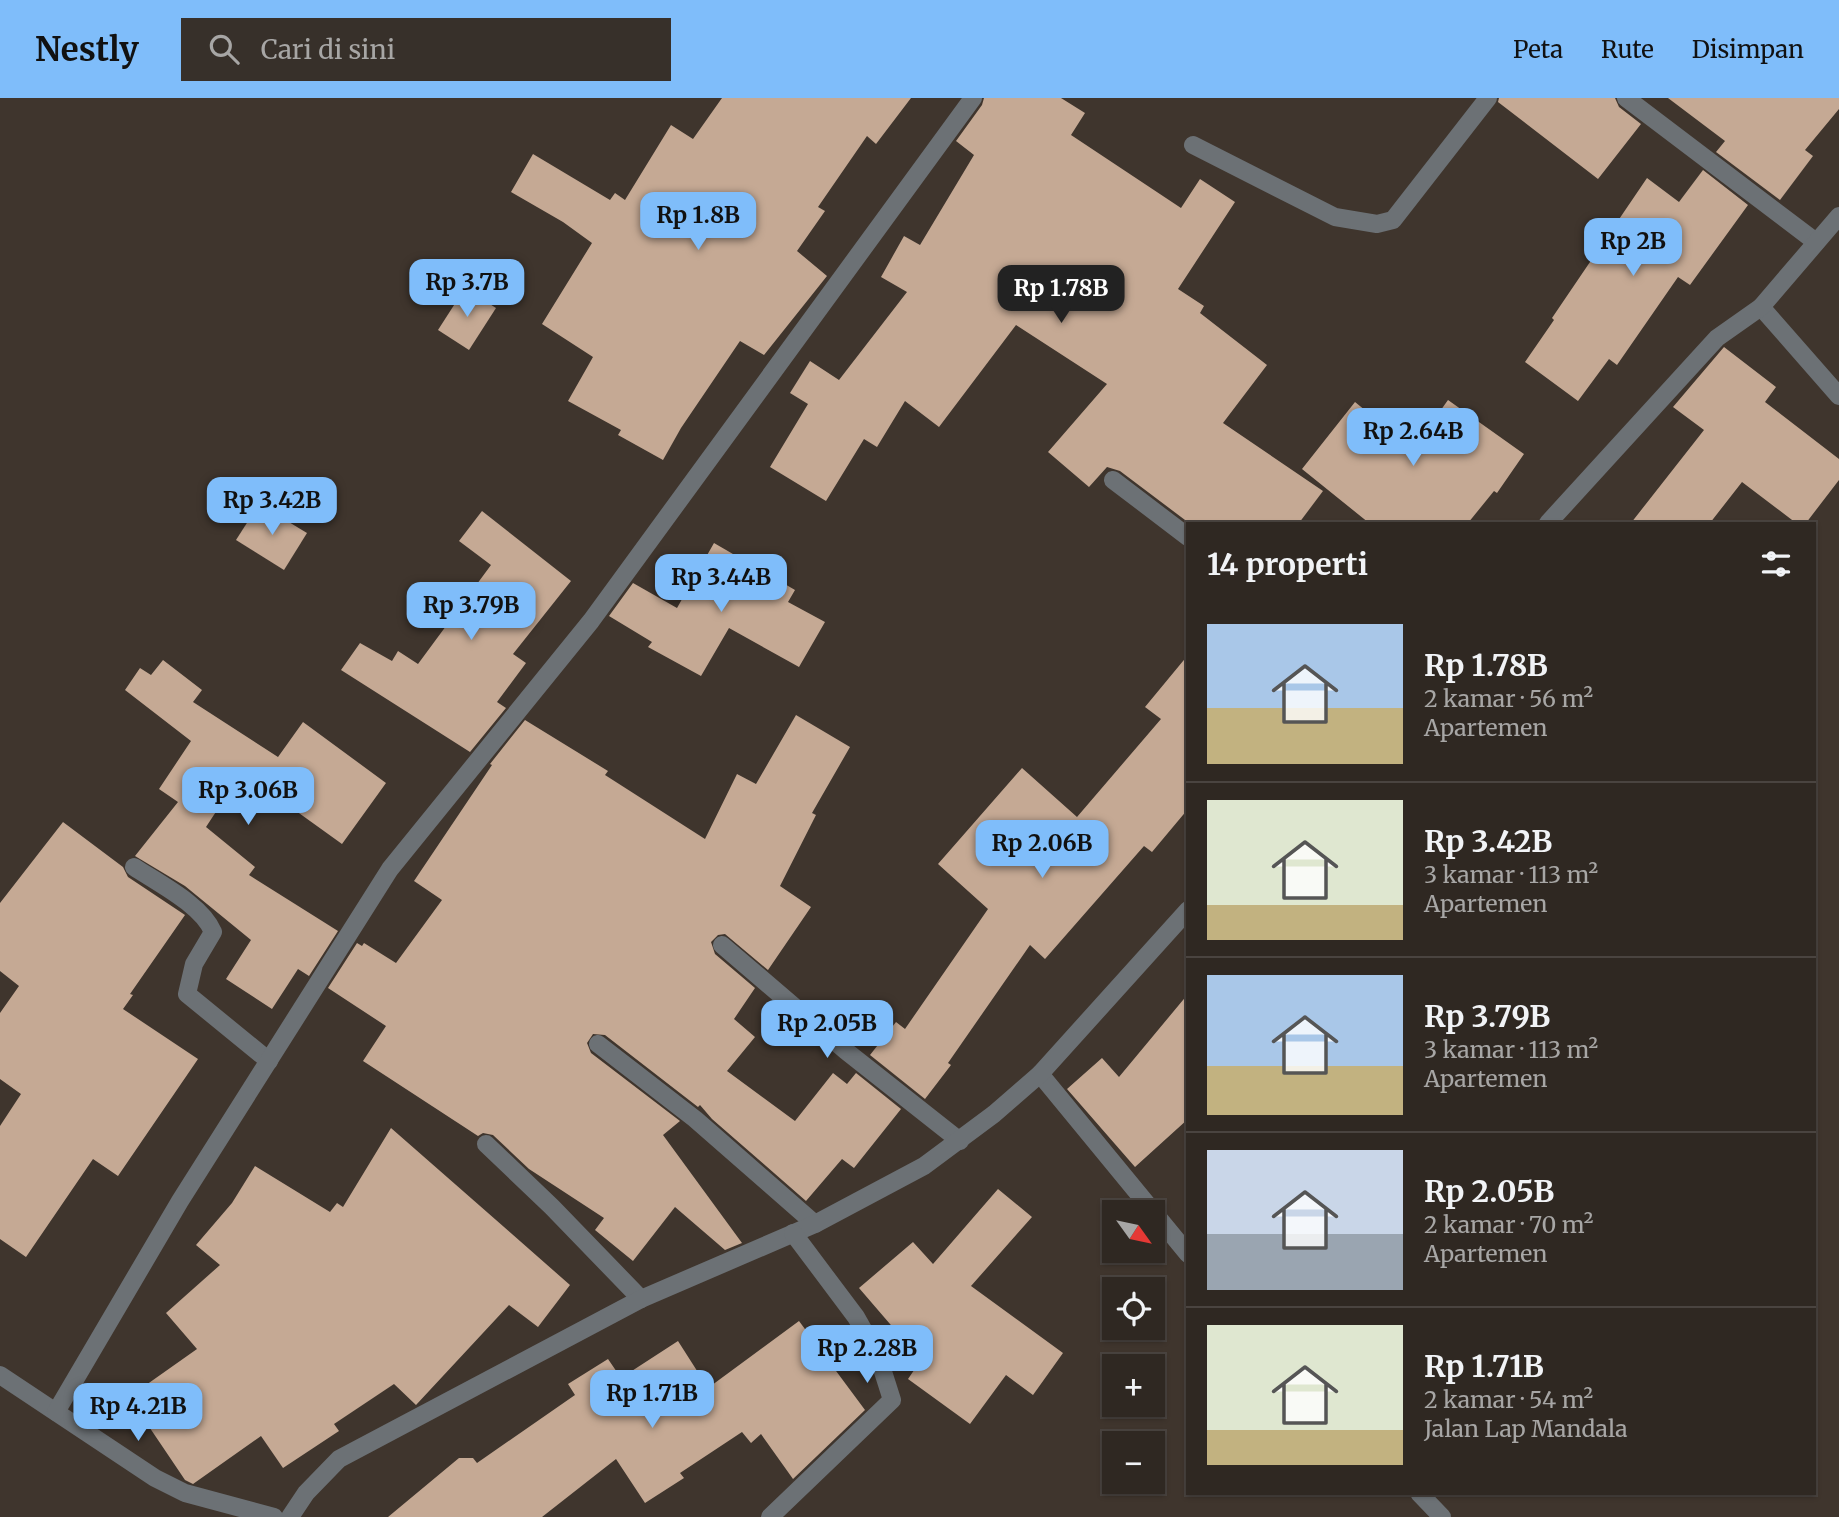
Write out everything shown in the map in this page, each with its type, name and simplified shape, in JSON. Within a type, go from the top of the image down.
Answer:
[{"type":"street","points":[[56,1412],[180,1200],[390,869],[591,621],[973,98]]},
{"type":"street","points":[[1193,145],[1335,217],[1377,224],[1393,220],[1488,98]]},
{"type":"street","points":[[1626,98],[1816,242]]},
{"type":"street","points":[[1549,522],[1717,338],[1762,307],[1839,216]]},
{"type":"street","points":[[1762,307],[1839,396]]},
{"type":"street","points":[[1113,480],[1186,535]]},
{"type":"street","points":[[134,867],[194,907],[209,921],[213,932],[194,964],[187,993],[269,1061]]},
{"type":"street","points":[[290,1517],[306,1493],[339,1459],[641,1299],[815,1224],[924,1166],[1040,1074],[1186,912]]},
{"type":"street","points":[[722,945],[846,1051],[960,1140]]},
{"type":"street","points":[[598,1044],[695,1119],[815,1224]]},
{"type":"street","points":[[1040,1074],[1186,1252]]},
{"type":"street","points":[[486,1144],[552,1207],[641,1299]]},
{"type":"street","points":[[770,1517],[892,1400],[878,1356],[856,1317],[793,1233]]},
{"type":"street","points":[[0,1375],[155,1478],[185,1493],[274,1517]]},
{"type":"street","points":[[1421,1495],[1442,1517]]},
{"type":"building","points":[[722,98],[911,98],[876,144],[867,136],[818,207],[825,211],[797,251],[827,276],[764,355],[740,341],[681,428],[663,460],[618,435],[621,430],[568,401],[593,357],[542,324],[592,243],[563,222],[511,192],[533,154],[610,200],[615,193],[625,200],[671,125],[693,139]]},
{"type":"building","points":[[984,98],[1061,98],[1085,113],[1071,135],[1181,208],[1200,179],[1235,202],[1178,289],[1204,306],[1200,313],[1267,365],[1223,423],[1323,491],[1300,522],[1188,522],[1120,471],[1107,467],[1089,487],[1048,452],[1107,384],[1016,325],[939,427],[905,401],[877,447],[864,439],[826,501],[770,467],[808,404],[790,393],[810,361],[839,380],[907,292],[881,277],[904,236],[920,245],[974,155],[956,141],[982,105]]},
{"type":"building","points":[[1499,98],[1615,98],[1619,107],[1641,124],[1598,179],[1498,102]]},
{"type":"building","points":[[1668,98],[1839,98],[1839,109],[1805,150],[1813,156],[1780,200],[1716,152],[1725,141]]},
{"type":"building","points":[[1703,170],[1748,205],[1690,285],[1678,277],[1617,365],[1609,359],[1578,401],[1525,362],[1647,178],[1679,202]]},
{"type":"building","points":[[465,288],[496,308],[469,350],[438,330]]},
{"type":"building","points":[[1724,347],[1776,387],[1765,402],[1839,459],[1839,480],[1807,522],[1795,522],[1742,482],[1711,522],[1632,522],[1704,430],[1673,407]]},
{"type":"building","points":[[1448,400],[1524,454],[1497,493],[1494,491],[1469,522],[1368,522],[1302,469],[1355,402],[1413,449]]},
{"type":"building","points":[[259,504],[307,533],[284,570],[236,540]]},
{"type":"building","points":[[482,511],[571,581],[513,654],[526,663],[497,702],[506,708],[470,752],[341,670],[360,643],[392,661],[398,651],[418,664],[491,565],[459,541]]},
{"type":"building","points":[[714,543],[795,590],[788,602],[825,622],[799,667],[729,628],[701,676],[648,647],[652,642],[609,616],[633,583],[677,608]]},
{"type":"building","points":[[1186,657],[1186,811],[1152,852],[1144,846],[1045,959],[1030,945],[948,1063],[951,1065],[925,1099],[870,1055],[896,1022],[905,1029],[988,909],[938,864],[1022,768],[1077,817],[1161,719],[1145,707]]},
{"type":"building","points":[[163,660],[202,690],[193,702],[278,757],[303,722],[386,783],[342,844],[242,772],[206,827],[255,867],[249,875],[338,931],[309,976],[298,969],[272,1009],[226,979],[251,940],[185,886],[135,856],[178,802],[159,789],[191,741],[125,690],[140,668],[151,675]]},
{"type":"building","points":[[796,715],[850,747],[812,813],[816,815],[780,886],[811,907],[768,970],[725,934],[718,935],[711,942],[715,954],[755,988],[734,1019],[755,1037],[727,1071],[795,1121],[833,1073],[847,1084],[856,1073],[901,1109],[854,1168],[842,1159],[806,1201],[712,1119],[700,1105],[698,1107],[605,1035],[593,1034],[587,1043],[591,1053],[680,1121],[663,1135],[742,1243],[725,1250],[675,1207],[633,1261],[595,1230],[604,1218],[529,1169],[493,1135],[483,1133],[478,1136],[363,1061],[386,1026],[328,988],[357,943],[362,946],[364,943],[396,963],[442,900],[414,881],[492,765],[490,764],[525,720],[608,771],[605,775],[705,839],[737,774],[756,784]]},
{"type":"building","points":[[63,822],[123,867],[128,877],[185,915],[130,994],[133,995],[123,1009],[198,1059],[118,1176],[93,1159],[26,1257],[0,1239],[0,1126],[21,1094],[0,1079],[0,1013],[19,986],[0,971],[0,903]]},
{"type":"building","points":[[1186,996],[1186,1121],[1135,1167],[1067,1089],[1102,1058],[1119,1077]]},
{"type":"building","points":[[391,1128],[570,1285],[538,1327],[509,1305],[416,1405],[394,1384],[334,1424],[339,1431],[283,1468],[261,1436],[193,1484],[185,1480],[129,1397],[197,1349],[166,1313],[220,1265],[196,1245],[232,1203],[255,1166],[330,1212],[337,1203],[343,1207]]},
{"type":"building","points":[[998,1189],[1032,1217],[971,1286],[1063,1353],[1033,1395],[1006,1375],[970,1424],[908,1379],[921,1360],[859,1288],[913,1242],[933,1264]]},
{"type":"building","points":[[799,1321],[865,1410],[793,1479],[761,1434],[751,1443],[742,1432],[680,1473],[684,1478],[645,1503],[616,1459],[542,1517],[388,1517],[459,1458],[473,1458],[477,1463],[575,1395],[568,1384],[608,1359],[621,1378],[678,1341],[708,1388]]}]
